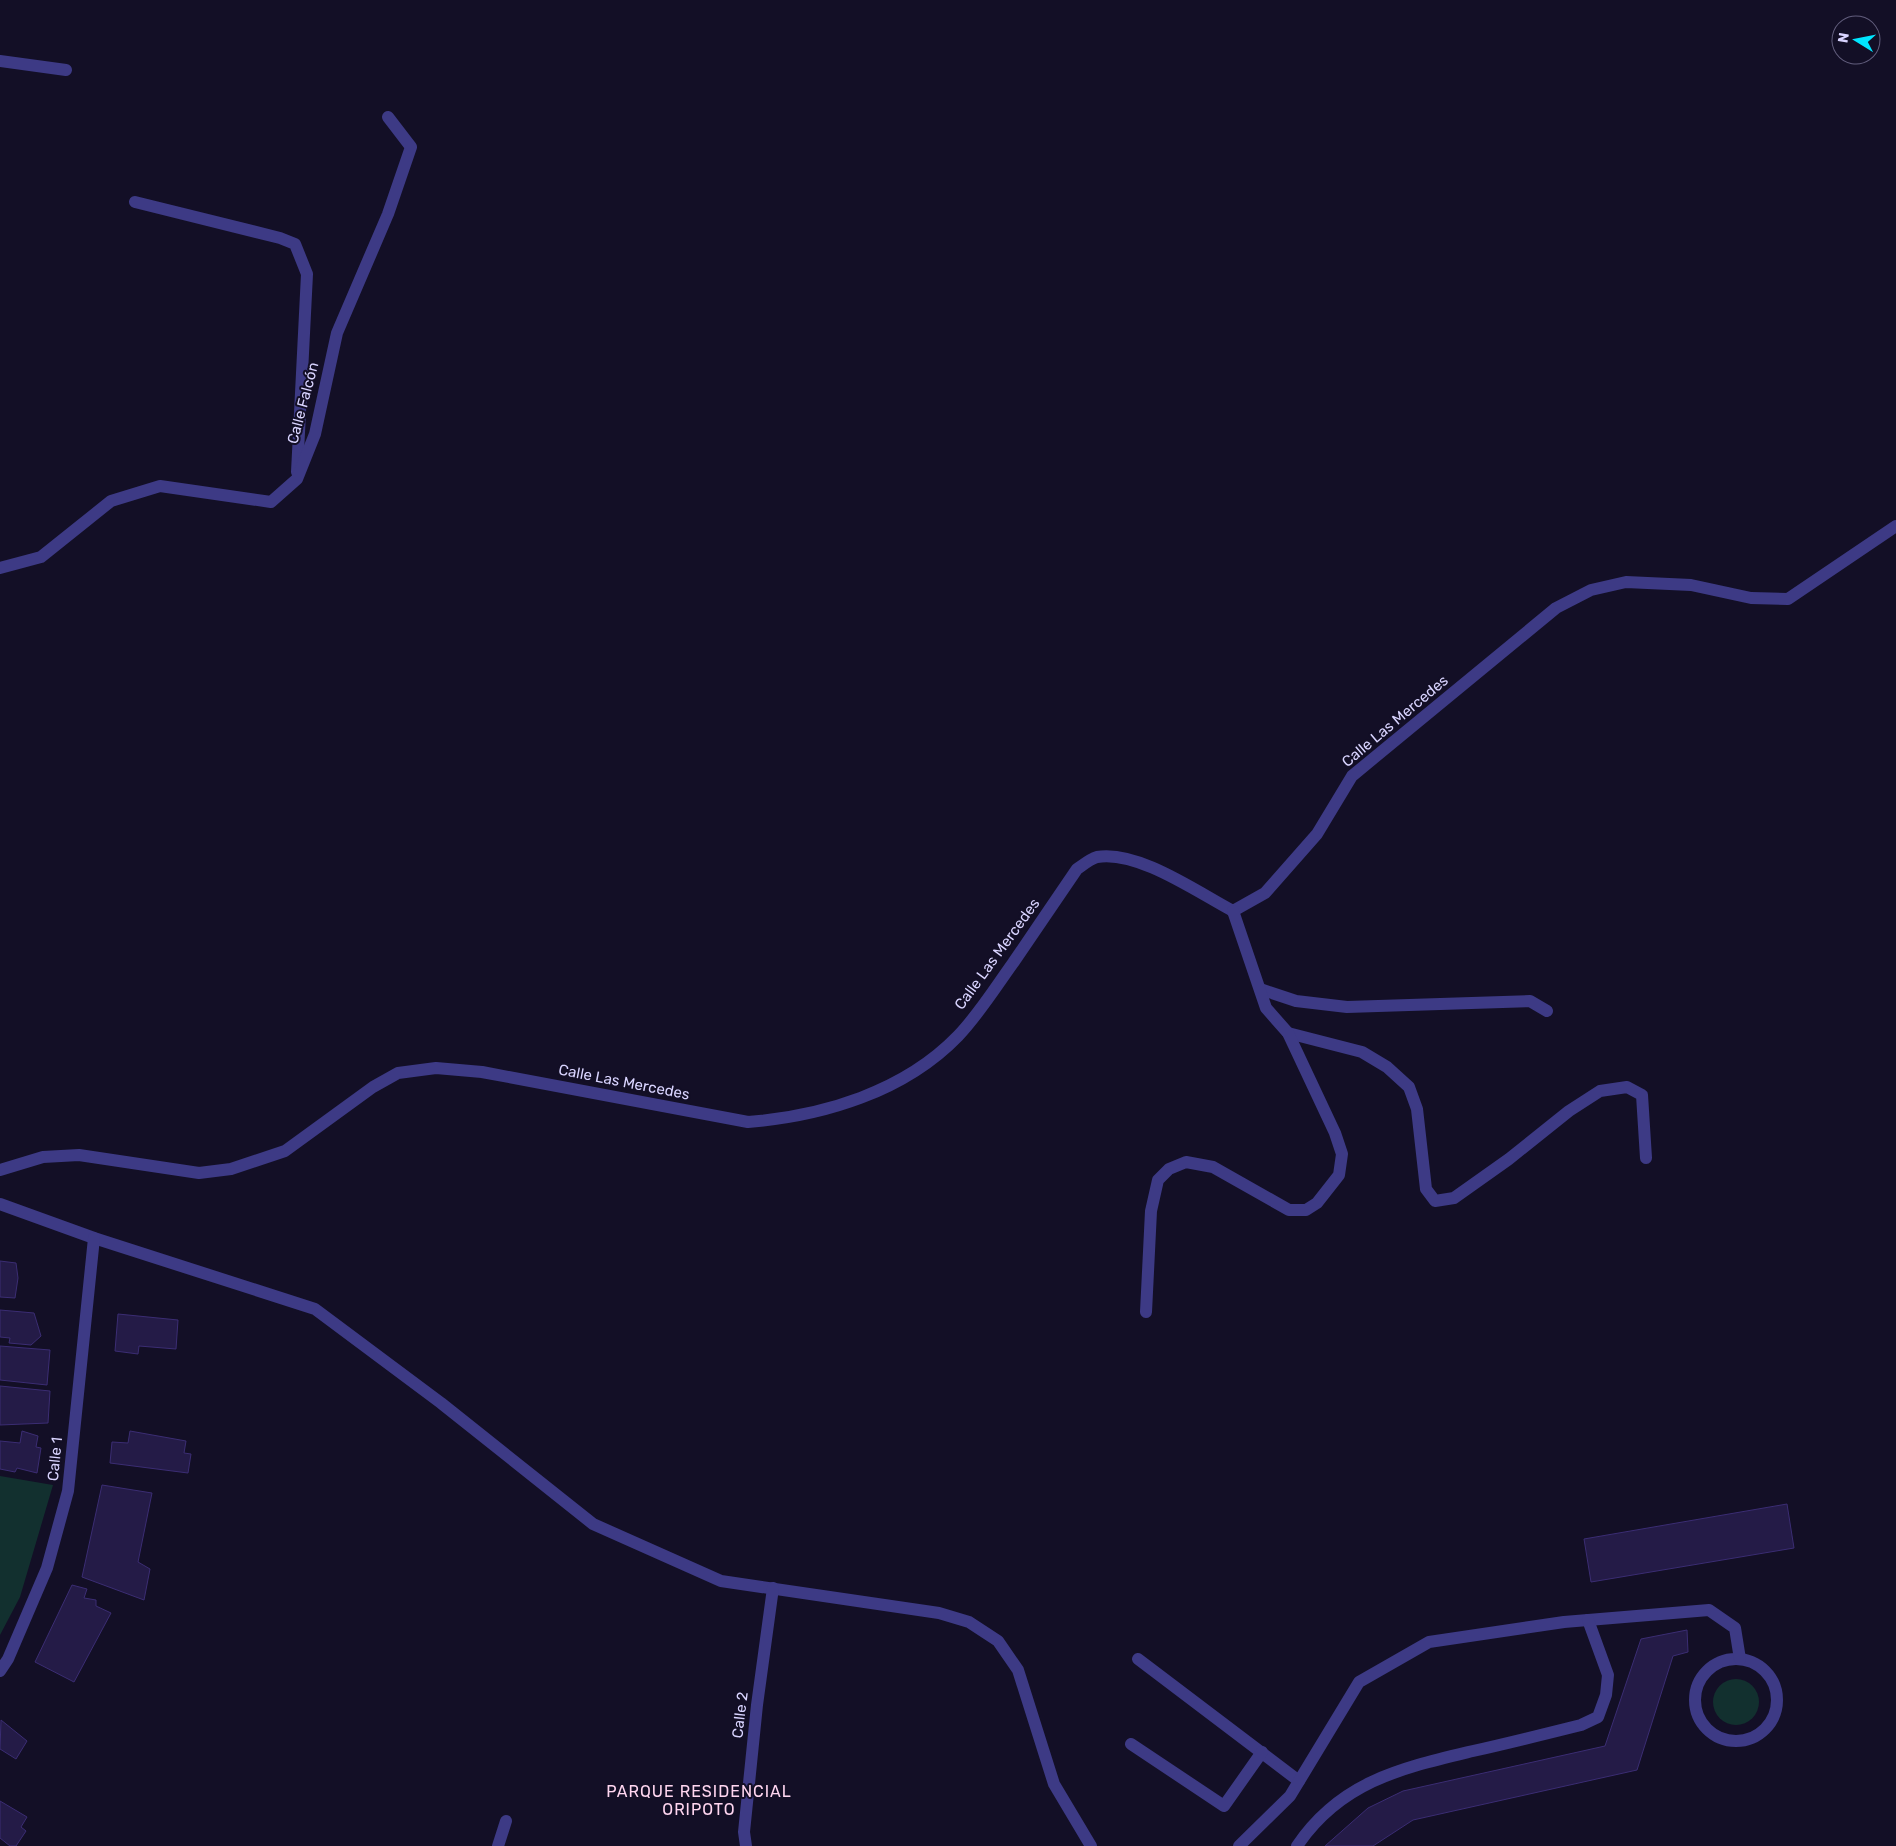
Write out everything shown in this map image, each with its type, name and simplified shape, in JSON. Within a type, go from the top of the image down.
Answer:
[{"type":"street","points":[[0,60],[66,70]]},
{"type":"street","name":"Calle Falcón","points":[[0,568],[41,557],[111,500],[160,486],[271,502],[296,479],[315,434],[337,333],[388,214],[411,147],[388,117]]},
{"type":"street","points":[[135,202],[280,238],[295,244],[307,274],[296,479]]},
{"type":"street","name":"Calle Las Mercedes","points":[[0,1170],[43,1157],[80,1155],[199,1173],[231,1170],[285,1151],[373,1087],[398,1073],[436,1068],[482,1072],[748,1122],[789,1119],[880,1092],[922,1065],[957,1037],[985,1003],[1077,869],[1094,858],[1118,856],[1137,860],[1233,911],[1265,893],[1317,834],[1352,776],[1556,608],[1591,590],[1626,582],[1692,585],[1751,598],[1788,599],[1896,526]]},
{"type":"street","points":[[1146,1312],[1150,1211],[1158,1180],[1169,1169],[1186,1162],[1213,1167],[1290,1210],[1306,1210],[1317,1202],[1339,1175],[1342,1154],[1335,1133],[1288,1033],[1266,1008],[1233,911]]},
{"type":"street","points":[[1260,988],[1296,1001],[1347,1007],[1530,1001],[1548,1011]]},
{"type":"street","points":[[1288,1033],[1362,1052],[1387,1067],[1409,1087],[1417,1109],[1426,1189],[1435,1201],[1454,1198],[1509,1160],[1569,1111],[1600,1092],[1627,1087],[1642,1095],[1646,1158]]},
{"type":"street","points":[[0,1204],[94,1238],[316,1309],[441,1403],[593,1524],[721,1581],[939,1613],[969,1622],[998,1640],[1018,1670],[1054,1784],[1091,1846]]},
{"type":"street","name":"Calle 1","points":[[0,1671],[8,1659],[47,1568],[68,1491],[94,1238]]},
{"type":"street","name":"Calle 2","points":[[746,1846],[744,1822],[773,1588]]},
{"type":"street","points":[[1239,1846],[1290,1796],[1359,1682],[1429,1642],[1588,1620],[1709,1610],[1735,1628],[1740,1659]]},
{"type":"street","points":[[1297,1846],[1325,1813],[1351,1793],[1401,1769],[1580,1725],[1598,1716],[1606,1695],[1608,1674],[1588,1620]]},
{"type":"street","points":[[1138,1659],[1299,1781]]},
{"type":"street","points":[[1728,1659],[1740,1659],[1753,1662],[1765,1670],[1773,1681],[1777,1702],[1772,1722],[1762,1732],[1750,1739],[1736,1742],[1712,1734],[1698,1715],[1695,1704],[1696,1691],[1707,1671],[1717,1663],[1728,1659]]},
{"type":"street","points":[[1132,1744],[1224,1806],[1262,1752]]},
{"type":"street","points":[[498,1846],[506,1821]]},
{"type":"green space","points":[[0,1476],[53,1485],[20,1597],[0,1635]]},
{"type":"green space","points":[[1732,1679],[1740,1679],[1749,1683],[1755,1689],[1759,1702],[1755,1715],[1749,1721],[1740,1725],[1732,1725],[1723,1721],[1717,1715],[1713,1706],[1713,1698],[1717,1689],[1723,1683]]},
{"type":"building","points":[[0,1261],[16,1263],[18,1278],[15,1298],[0,1297]]},
{"type":"building","points":[[0,1310],[34,1313],[41,1336],[31,1345],[9,1343],[10,1338],[0,1337]]},
{"type":"building","points":[[118,1314],[178,1320],[176,1349],[139,1346],[138,1354],[115,1351]]},
{"type":"building","points":[[0,1346],[50,1350],[47,1385],[0,1380]]},
{"type":"building","points":[[0,1386],[50,1391],[48,1423],[0,1425]]},
{"type":"building","points":[[22,1431],[38,1436],[36,1447],[41,1448],[37,1473],[17,1468],[15,1472],[0,1469],[0,1441],[20,1443]]},
{"type":"building","points":[[130,1431],[186,1441],[184,1453],[191,1454],[188,1473],[110,1463],[112,1442],[128,1443]]},
{"type":"building","points":[[102,1485],[152,1493],[138,1562],[150,1569],[144,1600],[82,1577]]},
{"type":"building","points":[[1787,1504],[1794,1548],[1591,1582],[1584,1539]]},
{"type":"building","points":[[72,1585],[87,1589],[84,1598],[96,1600],[96,1606],[111,1613],[74,1682],[35,1662]]},
{"type":"building","points":[[1687,1630],[1688,1652],[1673,1656],[1637,1770],[1413,1820],[1373,1846],[1325,1846],[1368,1808],[1403,1791],[1605,1746],[1641,1639]]},
{"type":"building","points":[[1,1720],[27,1741],[16,1759],[0,1749]]},
{"type":"building","points":[[0,1801],[27,1817],[21,1827],[26,1831],[16,1846],[10,1846],[0,1838]]},
{"type":"district","name":"PARQUE RESIDENCIAL ORIPOTO","points":[[699,1800]]}]
